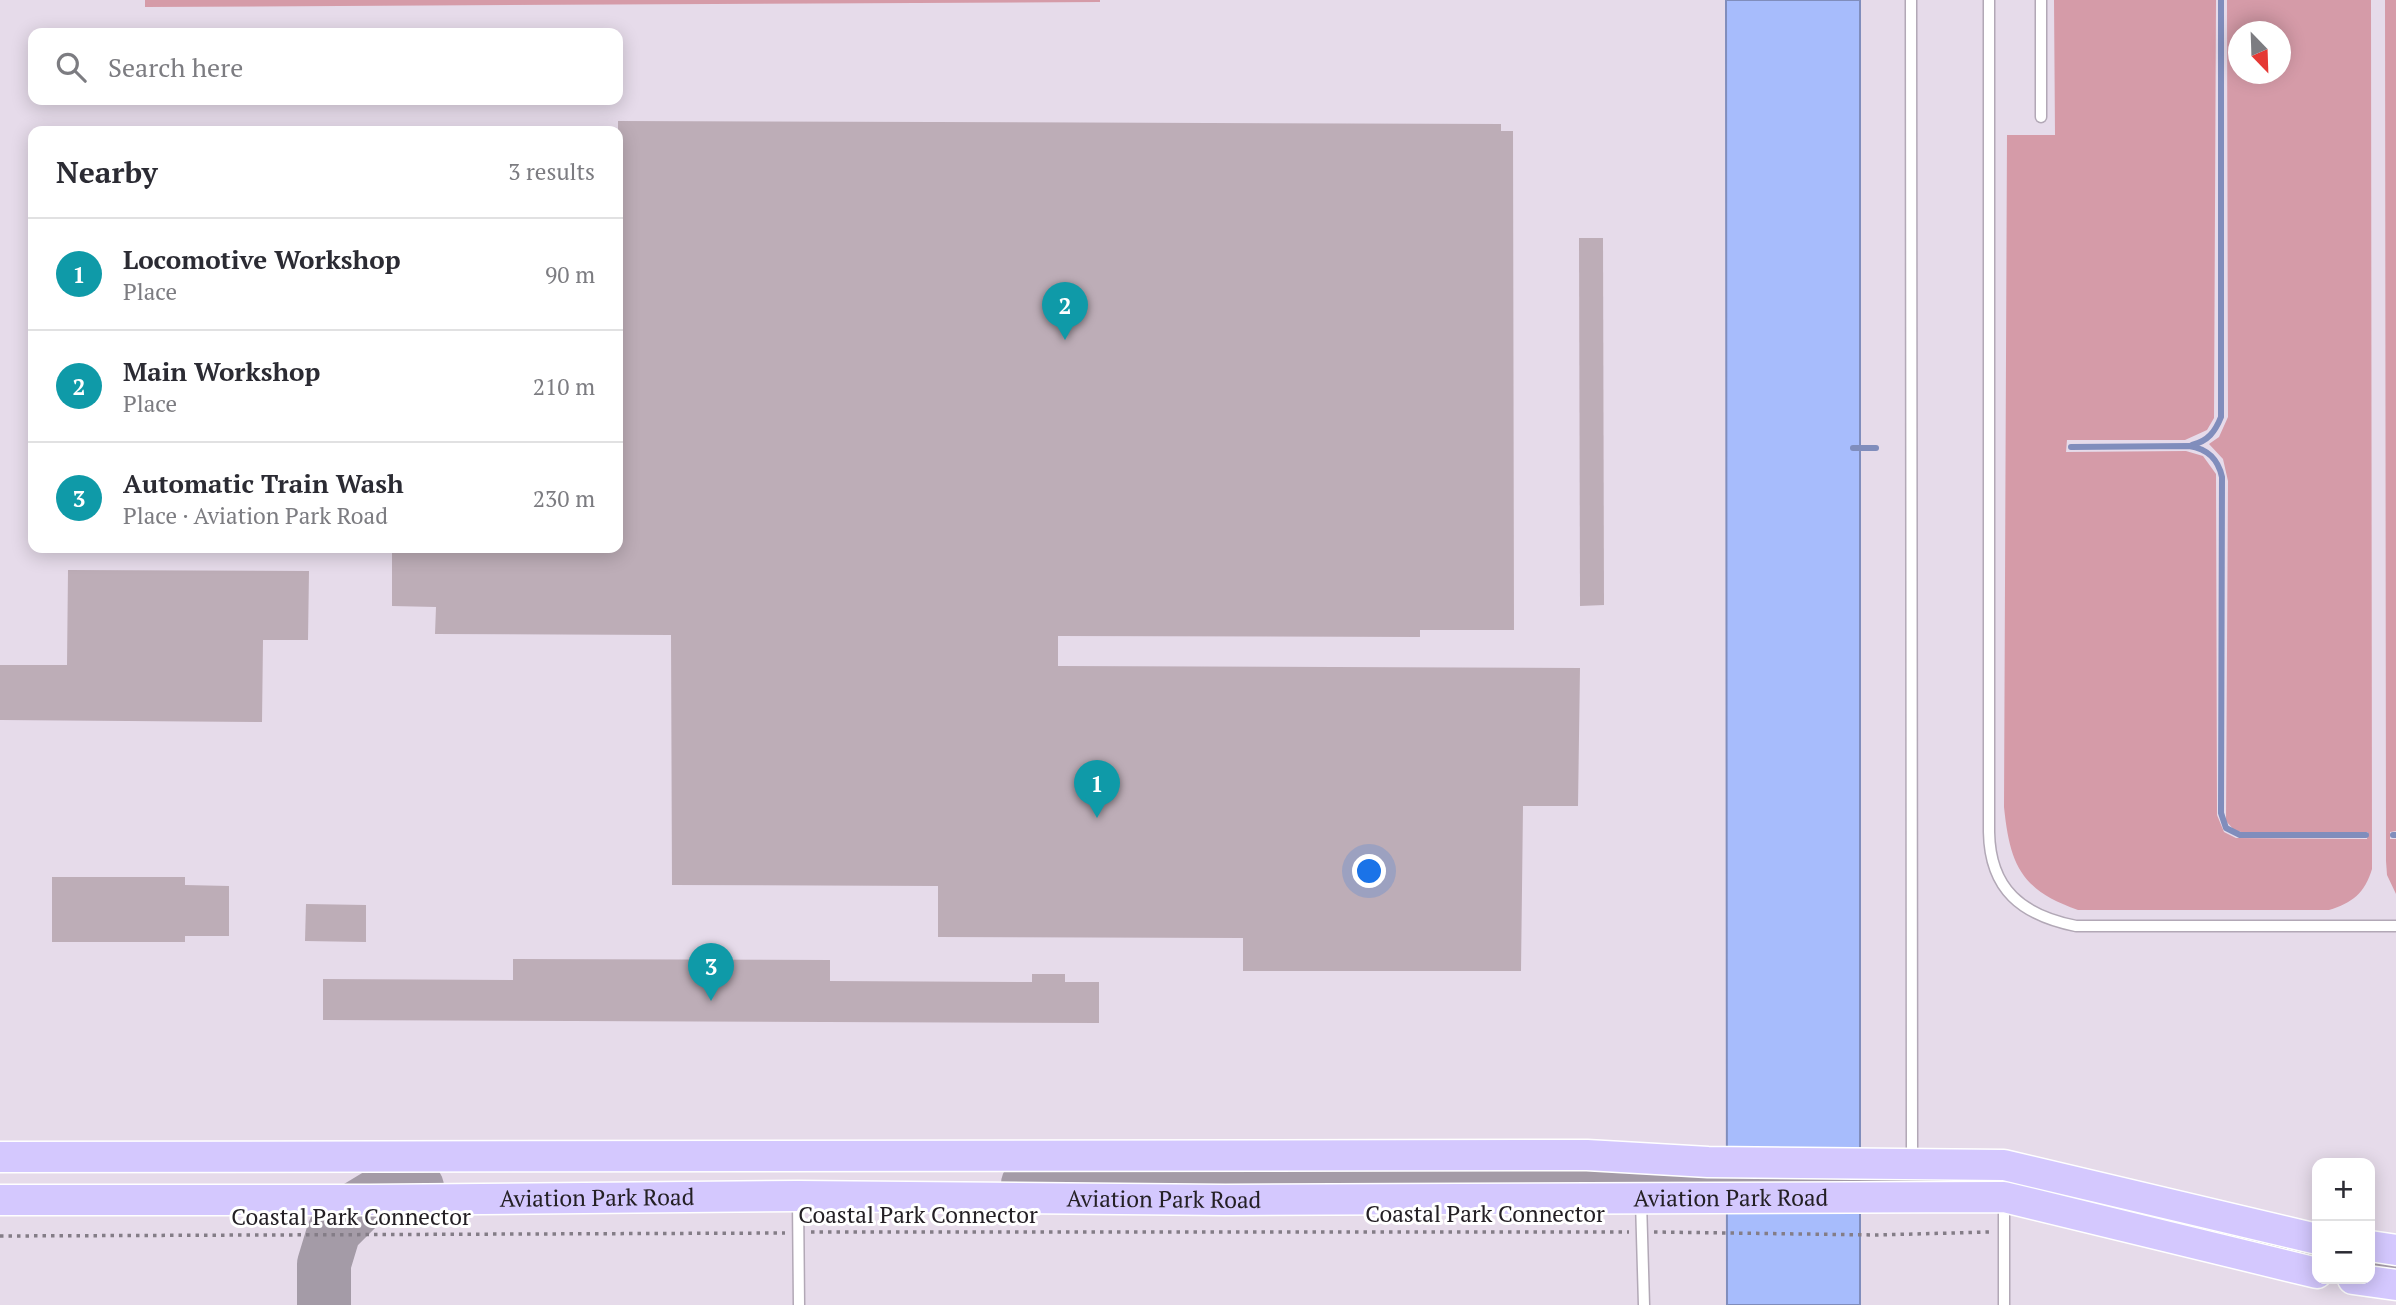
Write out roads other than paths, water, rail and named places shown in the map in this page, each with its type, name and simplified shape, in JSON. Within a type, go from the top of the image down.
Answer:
[{"type":"main road","name":"Aviation Park Road","points":[[0,1157],[1587,1155],[1708,1162],[2004,1165],[2312,1237]]},
{"type":"main road","name":"Aviation Park Road","points":[[0,1200],[798,1196],[1225,1200],[2004,1197],[2312,1272]]},
{"type":"main road","points":[[2375,1247],[2396,1250]]},
{"type":"main road","points":[[2375,1282],[2396,1285]]},
{"type":"lane","points":[[1911,0],[1912,1163]]},
{"type":"lane","points":[[1989,0],[1989,853],[1997,877],[2010,895],[2028,910],[2050,921],[2076,926],[2396,926]]},
{"type":"lane","points":[[2041,0],[2041,117]]},
{"type":"lane","points":[[798,1196],[799,1305]]},
{"type":"lane","points":[[1640,1197],[1644,1305]]},
{"type":"lane","points":[[2004,1197],[2004,1305]]},
{"type":"water","points":[[1726,0],[1860,0],[1860,1305],[1727,1305]]},
{"type":"waterway","points":[[2192,445],[2210,435],[2221,417],[2221,0]]},
{"type":"waterway","points":[[2071,447],[2196,447],[2207,452],[2220,471],[2221,813],[2226,828],[2240,835],[2366,835]]},
{"type":"waterway","points":[[1853,448],[1876,448]]},
{"type":"place","name":"Main Workshop","points":[[1065,340]]},
{"type":"place","name":"Locomotive Workshop","points":[[1097,818]]},
{"type":"place","name":"Automatic Train Wash","points":[[711,1001]]}]
